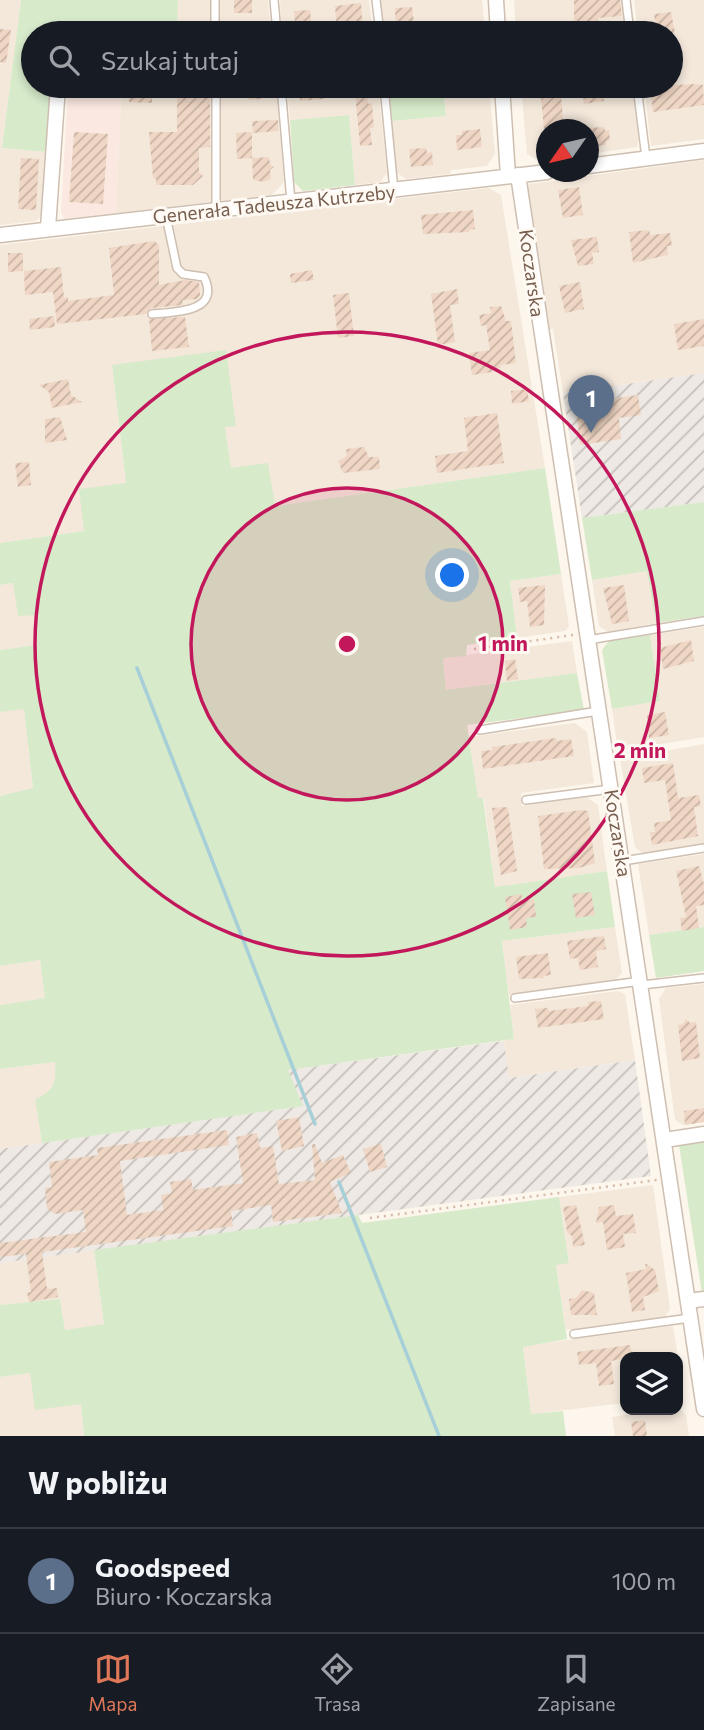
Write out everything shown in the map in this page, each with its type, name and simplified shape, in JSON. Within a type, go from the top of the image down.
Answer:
[{"type":"street","points":[[496,0],[497,21]]},
{"type":"street","points":[[48,228],[57,98]]},
{"type":"street","name":"Koczarska","points":[[503,98],[513,176],[642,983],[703,1399]]},
{"type":"street","points":[[599,165],[704,152]]},
{"type":"street","name":"Generała Tadeusza Kutrzeby","points":[[0,235],[536,173]]},
{"type":"street","points":[[665,1140],[704,1134]]},
{"type":"street","points":[[688,1301],[704,1299]]},
{"type":"lane","points":[[215,0],[215,21]]},
{"type":"lane","points":[[274,0],[276,21]]},
{"type":"lane","points":[[376,0],[379,21]]},
{"type":"lane","points":[[626,0],[629,21]]},
{"type":"lane","points":[[216,98],[216,211]]},
{"type":"lane","points":[[282,98],[291,203]]},
{"type":"lane","points":[[385,98],[394,191]]},
{"type":"lane","points":[[638,98],[646,159]]},
{"type":"lane","points":[[152,314],[193,310],[206,300],[209,292],[204,277],[183,274],[177,268],[166,216]]},
{"type":"lane","points":[[587,636],[704,621]]},
{"type":"lane","points":[[480,730],[599,711]]},
{"type":"lane","points":[[526,800],[611,788]]},
{"type":"lane","points":[[623,861],[704,848]]},
{"type":"lane","points":[[515,998],[704,978]]},
{"type":"lane","points":[[574,1334],[691,1317]]},
{"type":"path","points":[[474,649],[587,636]]},
{"type":"path","points":[[370,1218],[671,1178]]},
{"type":"shaded area","points":[[0,0],[21,0],[2,148],[48,152],[43,214],[36,221],[0,225]]},
{"type":"shaded area","points":[[178,0],[268,0],[270,21],[177,21]]},
{"type":"shaded area","points":[[280,0],[369,0],[372,21],[281,21]]},
{"type":"shaded area","points":[[380,0],[482,0],[484,21],[382,21]]},
{"type":"shaded area","points":[[514,0],[623,0],[625,21],[515,21]]},
{"type":"shaded area","points":[[634,0],[704,0],[704,139],[651,146],[645,98],[683,98],[683,21],[637,21]]},
{"type":"shaded area","points":[[68,98],[121,98],[116,213],[64,219],[61,211]]},
{"type":"shaded area","points":[[121,98],[277,98],[284,182],[272,195],[116,213]]},
{"type":"shaded area","points":[[288,98],[379,98],[387,173],[380,182],[355,185],[349,115],[290,120]]},
{"type":"shaded area","points":[[444,98],[490,98],[495,154],[487,166],[406,179],[396,172],[392,121],[446,116]]},
{"type":"shaded area","points":[[522,98],[634,98],[639,136],[637,147],[599,153],[599,119],[536,119],[536,159],[527,154]]},
{"type":"shaded area","points":[[704,160],[704,373],[563,393],[553,329],[546,329],[524,185],[546,182],[599,182],[599,175]]},
{"type":"shaded area","points":[[489,188],[501,195],[545,468],[275,506],[231,469],[225,427],[236,425],[112,366],[126,484],[84,531],[0,543],[0,245]]},
{"type":"shaded area","points":[[704,373],[704,502],[582,518],[563,393]]},
{"type":"shaded area","points":[[648,571],[656,623],[608,632],[599,626],[592,580]]},
{"type":"shaded area","points":[[561,574],[569,626],[565,631],[517,638],[510,581]]},
{"type":"shaded area","points":[[13,583],[37,614],[37,645],[0,650],[0,585]]},
{"type":"shaded area","points":[[704,627],[704,737],[618,751],[612,709],[660,701],[650,635]]},
{"type":"shaded area","points":[[572,641],[577,673],[446,691],[443,658]]},
{"type":"shaded area","points":[[24,708],[33,789],[0,796],[0,712]]},
{"type":"shaded area","points":[[575,723],[587,732],[594,783],[521,793],[522,806],[587,797],[598,805],[607,871],[495,887],[484,799],[478,799],[469,737]]},
{"type":"shaded area","points":[[704,744],[704,843],[642,853],[635,847],[620,759]]},
{"type":"shaded area","points":[[704,854],[704,927],[649,935],[638,864]]},
{"type":"shaded area","points":[[615,927],[622,973],[616,980],[509,995],[502,941]]},
{"type":"shaded area","points":[[40,960],[45,998],[0,1005],[0,966]]},
{"type":"shaded area","points":[[704,984],[704,1122],[683,1125],[675,1120],[659,999],[666,988]]},
{"type":"shaded area","points":[[618,991],[625,994],[635,1060],[508,1078],[504,1041],[514,1038],[510,1005]]},
{"type":"shaded area","points":[[504,1041],[509,1078],[635,1060],[651,1176],[0,1263],[0,1149],[302,1106],[288,1070]]},
{"type":"shaded area","points":[[55,1062],[56,1083],[48,1094],[35,1099],[42,1143],[0,1149],[0,1069]]},
{"type":"shaded area","points":[[653,1185],[670,1309],[664,1318],[566,1330],[556,1264],[569,1262],[559,1197]]},
{"type":"shaded area","points":[[94,1250],[104,1325],[65,1330],[60,1299],[0,1305],[0,1263]]},
{"type":"shaded area","points":[[673,1326],[677,1352],[620,1352],[620,1404],[531,1414],[523,1346]]},
{"type":"shaded area","points":[[30,1373],[81,1404],[84,1436],[0,1436],[0,1377]]},
{"type":"shaded area","points":[[683,1412],[686,1415],[689,1436],[615,1436],[612,1417],[683,1415]]},
{"type":"green space","points":[[21,0],[178,0],[177,21],[21,21],[21,98],[50,98],[48,152],[2,148]]},
{"type":"green space","points":[[389,98],[444,98],[446,116],[392,121]]},
{"type":"green space","points":[[349,115],[355,185],[303,191],[294,182],[290,120]]},
{"type":"green space","points":[[226,350],[236,426],[225,427],[231,468],[268,463],[275,506],[545,468],[561,574],[510,581],[517,638],[467,645],[466,656],[443,658],[446,690],[577,673],[584,710],[467,725],[478,798],[483,798],[495,887],[607,871],[615,927],[502,941],[514,1039],[288,1070],[303,1106],[42,1143],[35,1099],[47,1093],[53,1085],[55,1062],[0,1069],[0,1005],[45,998],[40,960],[0,966],[0,796],[33,788],[24,709],[0,712],[0,650],[37,645],[37,615],[18,616],[13,583],[0,585],[0,543],[84,531],[79,489],[126,483],[112,365]]},
{"type":"green space","points":[[704,502],[704,616],[656,623],[647,571],[592,580],[582,518]]},
{"type":"green space","points":[[650,635],[660,701],[612,709],[602,650],[609,641]]},
{"type":"green space","points":[[704,927],[704,971],[656,978],[649,935]]},
{"type":"green space","points":[[704,1140],[704,1293],[702,1293],[679,1145]]},
{"type":"green space","points":[[559,1197],[569,1263],[556,1265],[567,1339],[523,1347],[531,1414],[563,1411],[566,1436],[84,1436],[81,1404],[35,1410],[30,1373],[0,1377],[0,1305],[60,1299],[65,1330],[104,1324],[94,1250],[358,1215],[362,1223]]},
{"type":"building","points":[[234,0],[252,0],[252,13],[234,13]]},
{"type":"building","points":[[574,0],[620,0],[622,16],[598,18],[598,21],[574,21]]},
{"type":"building","points":[[361,3],[362,21],[336,21],[335,6]]},
{"type":"building","points":[[412,7],[414,21],[396,21],[395,8]]},
{"type":"building","points":[[310,10],[311,21],[295,21],[294,11]]},
{"type":"building","points":[[671,12],[673,21],[655,21],[654,14]]},
{"type":"building","points":[[0,29],[11,30],[6,63],[0,62]]},
{"type":"building","points":[[683,85],[703,85],[704,105],[653,112],[651,98],[683,98]]},
{"type":"building","points":[[129,98],[152,98],[152,103],[129,102]]},
{"type":"building","points":[[177,98],[210,98],[210,147],[199,148],[199,172],[203,176],[193,185],[156,185],[149,132],[177,132]]},
{"type":"building","points":[[300,98],[324,98],[324,99],[300,101]]},
{"type":"building","points":[[355,98],[368,98],[368,104],[372,103],[372,145],[360,146]]},
{"type":"building","points":[[541,98],[561,98],[563,119],[543,119]]},
{"type":"building","points":[[583,98],[604,98],[604,101],[584,104]]},
{"type":"building","points":[[278,120],[278,131],[253,133],[252,121]]},
{"type":"building","points":[[599,127],[609,130],[610,140],[606,141],[606,145],[599,146]]},
{"type":"building","points":[[480,129],[482,147],[457,150],[456,135],[462,135],[462,131]]},
{"type":"building","points":[[74,132],[108,134],[103,204],[69,202]]},
{"type":"building","points":[[252,132],[252,158],[237,159],[236,133]]},
{"type":"building","points":[[426,148],[427,153],[432,152],[433,165],[411,167],[409,149]]},
{"type":"building","points":[[269,157],[270,164],[274,167],[270,170],[271,179],[264,182],[253,180],[252,158]]},
{"type":"building","points":[[21,158],[39,159],[36,210],[18,209]]},
{"type":"building","points":[[579,187],[583,215],[563,218],[558,190]]},
{"type":"building","points":[[473,210],[475,229],[469,232],[423,234],[421,215]]},
{"type":"building","points":[[649,230],[650,235],[670,233],[672,246],[667,246],[668,255],[633,263],[629,232]]},
{"type":"building","points":[[597,237],[599,252],[592,253],[594,264],[578,266],[571,240]]},
{"type":"building","points":[[154,241],[159,245],[159,285],[185,280],[199,282],[200,295],[197,299],[183,300],[182,305],[151,308],[146,314],[57,324],[53,292],[25,295],[24,271],[61,267],[64,298],[68,297],[68,301],[114,295],[109,248]]},
{"type":"building","points":[[8,253],[23,253],[23,271],[8,272]]},
{"type":"building","points":[[312,270],[314,280],[291,283],[290,274]]},
{"type":"building","points":[[580,282],[584,309],[565,313],[559,286]]},
{"type":"building","points":[[457,289],[459,304],[450,305],[455,342],[438,345],[431,294]]},
{"type":"building","points":[[349,293],[354,336],[338,338],[333,295]]},
{"type":"building","points":[[501,306],[506,321],[511,321],[516,363],[500,365],[501,368],[492,369],[493,372],[472,375],[469,353],[490,350],[486,325],[481,326],[479,315],[491,313],[490,307]]},
{"type":"building","points":[[54,316],[55,327],[30,330],[29,319]]},
{"type":"building","points":[[185,317],[189,347],[152,351],[149,319]]},
{"type":"building","points":[[704,319],[704,346],[678,350],[674,324]]},
{"type":"building","points":[[68,379],[71,395],[82,402],[52,408],[49,392],[39,385]]},
{"type":"building","points":[[527,389],[529,401],[512,404],[511,391]]},
{"type":"building","points":[[638,395],[641,415],[619,418],[621,439],[580,445],[575,404]]},
{"type":"building","points":[[497,413],[504,463],[437,473],[435,456],[468,451],[464,418]]},
{"type":"building","points":[[60,417],[67,440],[45,443],[45,419]]},
{"type":"building","points":[[364,447],[369,457],[379,457],[380,469],[343,473],[338,461],[347,456],[346,449]]},
{"type":"building","points":[[29,462],[31,485],[18,487],[15,463]]},
{"type":"building","points":[[545,585],[544,625],[530,627],[527,601],[520,602],[518,588]]},
{"type":"building","points":[[624,585],[629,621],[612,624],[603,588]]},
{"type":"building","points":[[691,640],[694,661],[663,669],[660,648]]},
{"type":"building","points":[[515,659],[518,679],[507,681],[505,661]]},
{"type":"building","points":[[665,712],[669,735],[649,738],[647,715]]},
{"type":"building","points":[[556,738],[557,741],[571,739],[574,756],[483,769],[481,751]]},
{"type":"building","points":[[673,763],[678,798],[699,795],[701,806],[694,807],[698,836],[652,845],[650,832],[655,832],[654,823],[671,820],[665,780],[644,783],[642,768]]},
{"type":"building","points":[[492,808],[508,808],[517,871],[501,875]]},
{"type":"building","points":[[588,811],[595,863],[579,868],[544,869],[538,816]]},
{"type":"building","points":[[699,866],[704,884],[704,905],[696,906],[699,928],[682,931],[680,918],[686,917],[676,871]]},
{"type":"building","points":[[591,892],[595,915],[576,918],[572,894]]},
{"type":"building","points":[[521,894],[523,901],[534,899],[536,917],[526,918],[527,927],[510,930],[505,897]]},
{"type":"building","points":[[604,936],[606,949],[596,951],[598,967],[580,970],[578,958],[570,959],[567,941]]},
{"type":"building","points":[[548,953],[551,975],[543,976],[544,978],[519,979],[516,957]]},
{"type":"building","points":[[601,1001],[604,1019],[538,1028],[535,1009],[548,1008],[549,1011],[588,1006],[588,1002]]},
{"type":"building","points":[[686,1019],[690,1023],[696,1022],[700,1058],[682,1061],[678,1025],[683,1024]]},
{"type":"building","points":[[704,1108],[704,1122],[685,1125],[684,1111]]},
{"type":"building","points":[[299,1117],[304,1146],[282,1151],[276,1121]]},
{"type":"building","points":[[227,1130],[229,1145],[120,1161],[127,1215],[163,1210],[161,1195],[172,1193],[170,1182],[191,1179],[193,1190],[243,1183],[236,1137],[257,1133],[260,1148],[273,1146],[279,1184],[315,1180],[312,1144],[315,1144],[322,1163],[343,1155],[351,1173],[330,1182],[342,1213],[273,1222],[271,1205],[231,1211],[233,1226],[42,1252],[47,1289],[57,1288],[58,1297],[29,1302],[27,1292],[31,1292],[26,1254],[0,1257],[0,1243],[86,1232],[83,1210],[55,1214],[47,1209],[45,1188],[52,1187],[49,1162],[98,1155],[97,1148]]},
{"type":"building","points":[[381,1144],[387,1167],[370,1172],[363,1149]]},
{"type":"building","points":[[576,1205],[585,1245],[573,1247],[572,1236],[567,1232],[563,1207]]},
{"type":"building","points":[[614,1205],[616,1216],[633,1214],[636,1233],[623,1234],[625,1247],[607,1250],[603,1222],[596,1223],[599,1207]]},
{"type":"building","points":[[645,1263],[655,1270],[659,1291],[643,1297],[645,1310],[632,1312],[626,1273],[646,1269]]},
{"type":"building","points":[[582,1290],[594,1293],[597,1315],[571,1315],[569,1299],[576,1298]]},
{"type":"building","points":[[630,1345],[632,1352],[620,1352],[620,1359],[611,1361],[614,1384],[599,1386],[596,1363],[579,1365],[577,1352]]},
{"type":"building","points":[[645,1420],[647,1436],[633,1436],[631,1422]]},
{"type":"waterway","points":[[137,668],[315,1124]]},
{"type":"waterway","points":[[339,1182],[439,1436]]},
{"type":"place","name":"Goodspeed","points":[[591,433]]}]
